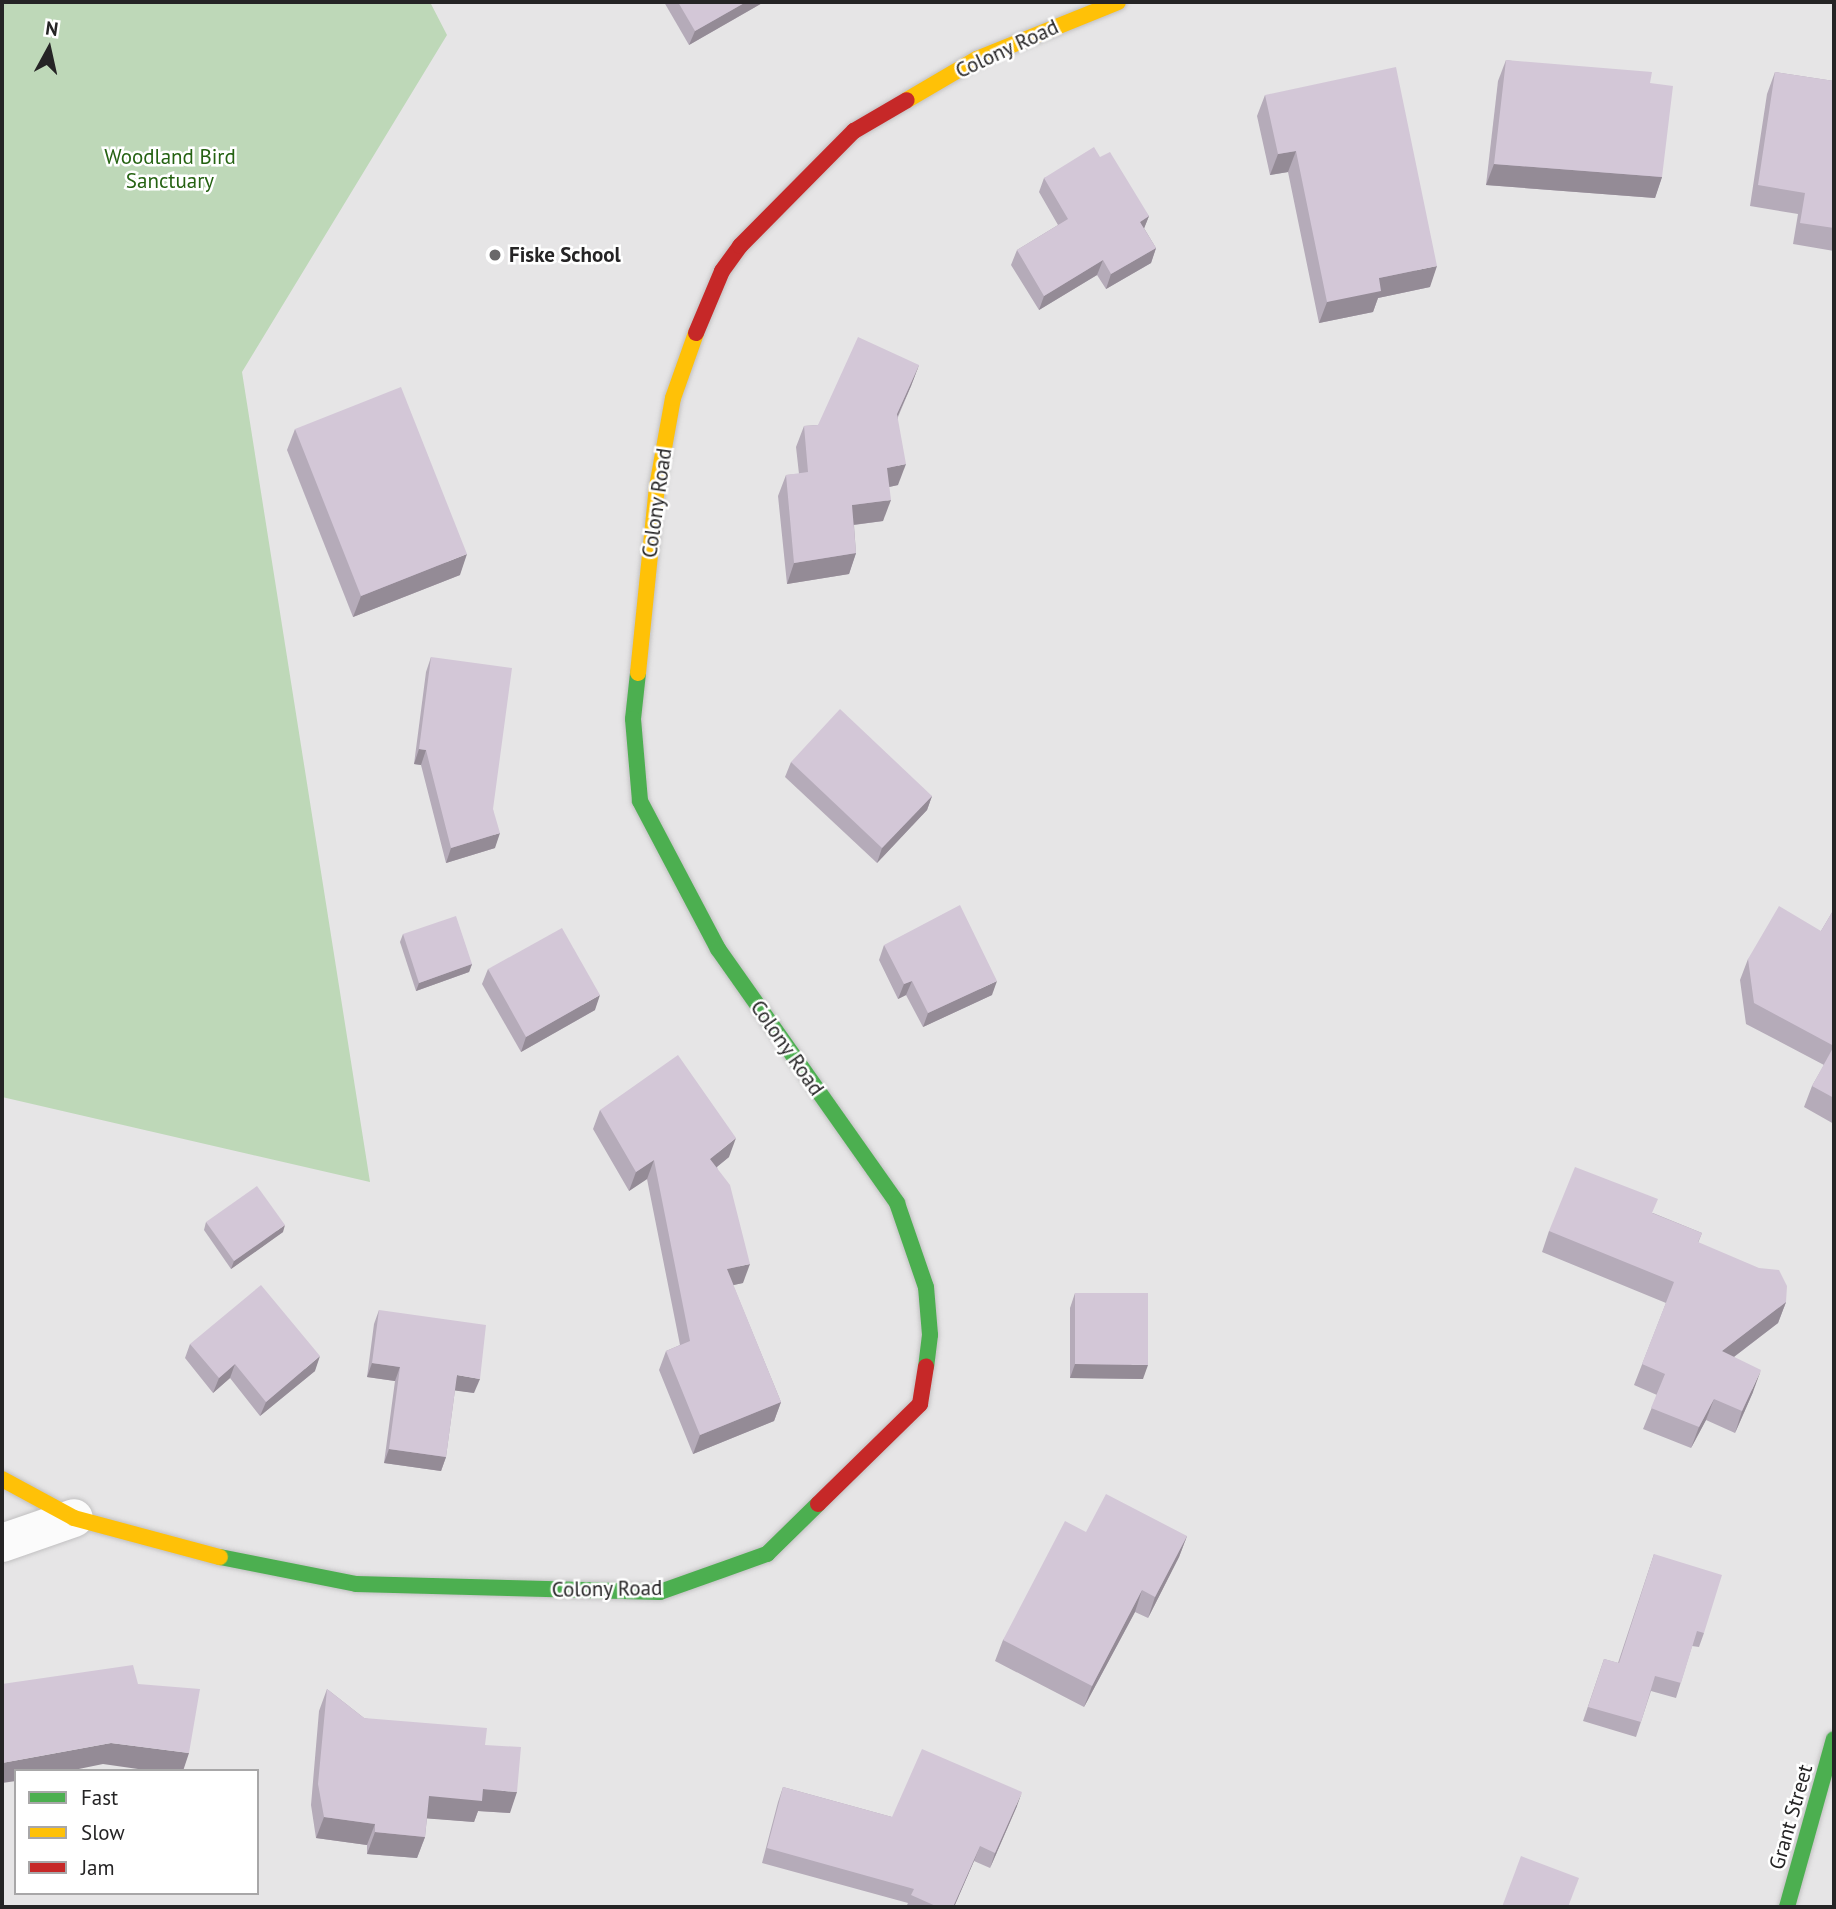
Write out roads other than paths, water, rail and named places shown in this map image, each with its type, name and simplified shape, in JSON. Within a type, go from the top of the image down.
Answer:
[{"type":"street","name":"Colony Road","points":[[2,1479],[74,1518],[196,1552],[356,1584],[660,1592],[767,1555],[920,1404],[930,1335],[926,1287],[897,1203],[718,949],[640,802],[633,719],[657,487],[673,398],[693,339],[722,271],[740,246],[854,131],[977,59],[1118,2]]},
{"type":"street","points":[[2,1543],[74,1518]]},
{"type":"street","name":"Grant Street","points":[[1787,1907],[1834,1739]]},
{"type":"place","name":"Fiske School","points":[[495,255]]},
{"type":"park label","name":"Woodland Bird Sanctuary","points":[[170,169]]}]
